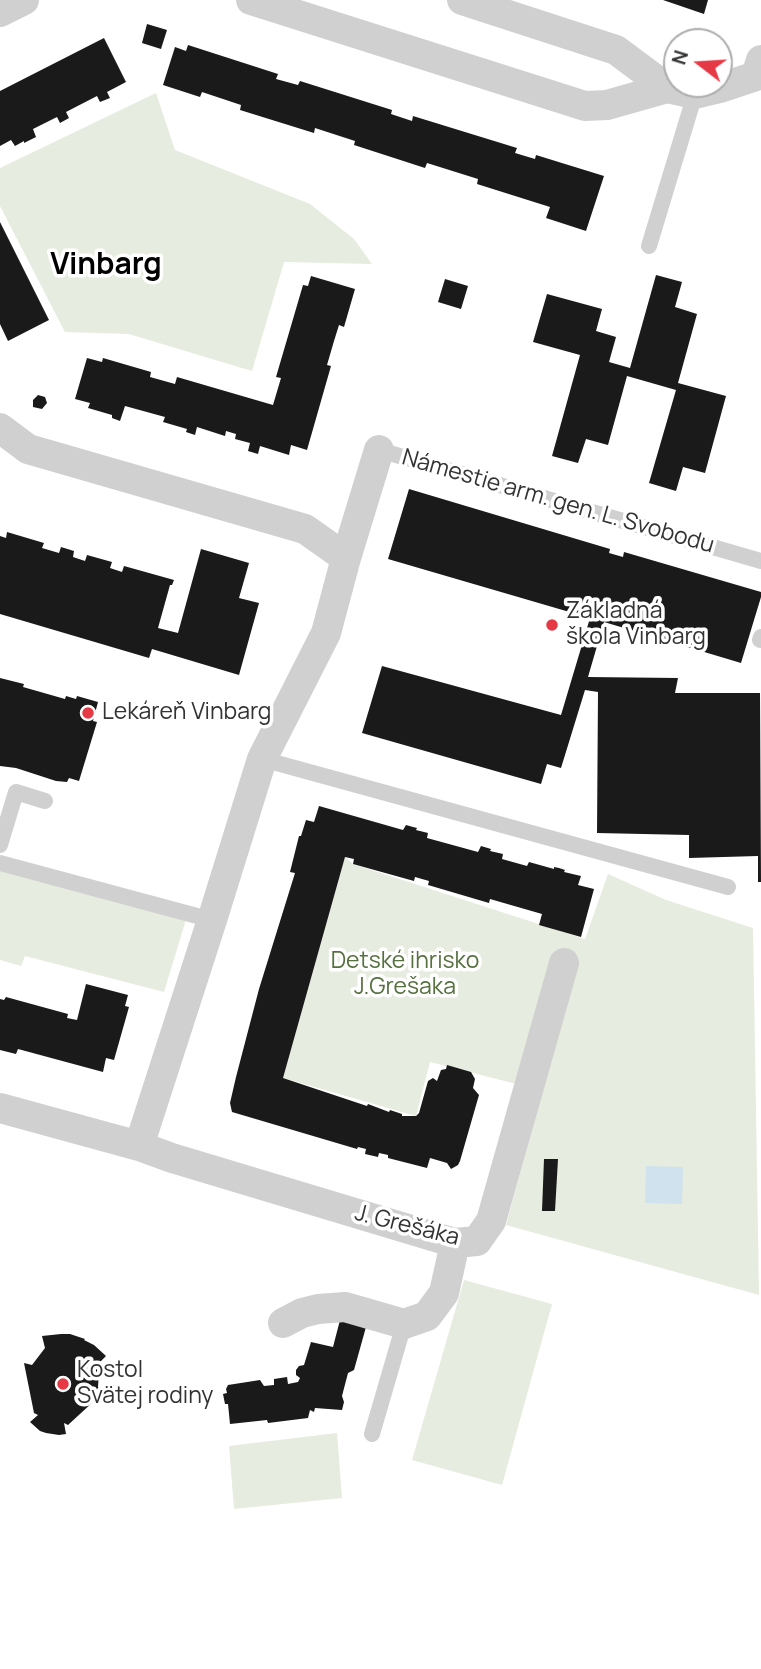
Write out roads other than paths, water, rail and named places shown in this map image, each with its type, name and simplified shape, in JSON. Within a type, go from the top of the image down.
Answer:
[{"type":"street","points":[[0,12],[24,0]]},
{"type":"street","points":[[251,0],[584,106],[607,105],[663,94]]},
{"type":"street","points":[[462,0],[617,50],[663,79]]},
{"type":"street","points":[[733,84],[756,76],[761,62]]},
{"type":"street","points":[[0,428],[27,449],[305,529],[346,558],[326,633],[262,759],[139,1146]]},
{"type":"street","name":"Námestie arm. gen. L. Svobodu","points":[[346,558],[379,450]]},
{"type":"street","name":"J. Grešáka","points":[[0,1108],[139,1146],[455,1243],[477,1241],[491,1221],[564,963]]},
{"type":"street","points":[[283,1323],[302,1313],[345,1307],[404,1324],[426,1316],[444,1293],[455,1243]]},
{"type":"lane","points":[[649,246],[680,98]]},
{"type":"lane","name":"Námestie arm. gen. L. Svobodu","points":[[379,450],[761,561]]},
{"type":"lane","points":[[262,759],[729,887]]},
{"type":"lane","points":[[0,845],[16,792],[45,801]]},
{"type":"lane","points":[[0,863],[212,920]]},
{"type":"lane","points":[[372,1434],[404,1324]]},
{"type":"water","points":[[646,1166],[683,1167],[682,1204],[645,1203]]},
{"type":"place","name":"Základná škola Vinbarg","points":[[552,625]]},
{"type":"place","name":"Lekáreň Vinbarg","points":[[88,713]]},
{"type":"place","name":"Kostol Svätej rodiny","points":[[63,1384]]},
{"type":"district","name":"Vinbarg","points":[[106,266]]},
{"type":"park label","name":"Detské ihrisko J.Grešaka","points":[[405,975]]}]
